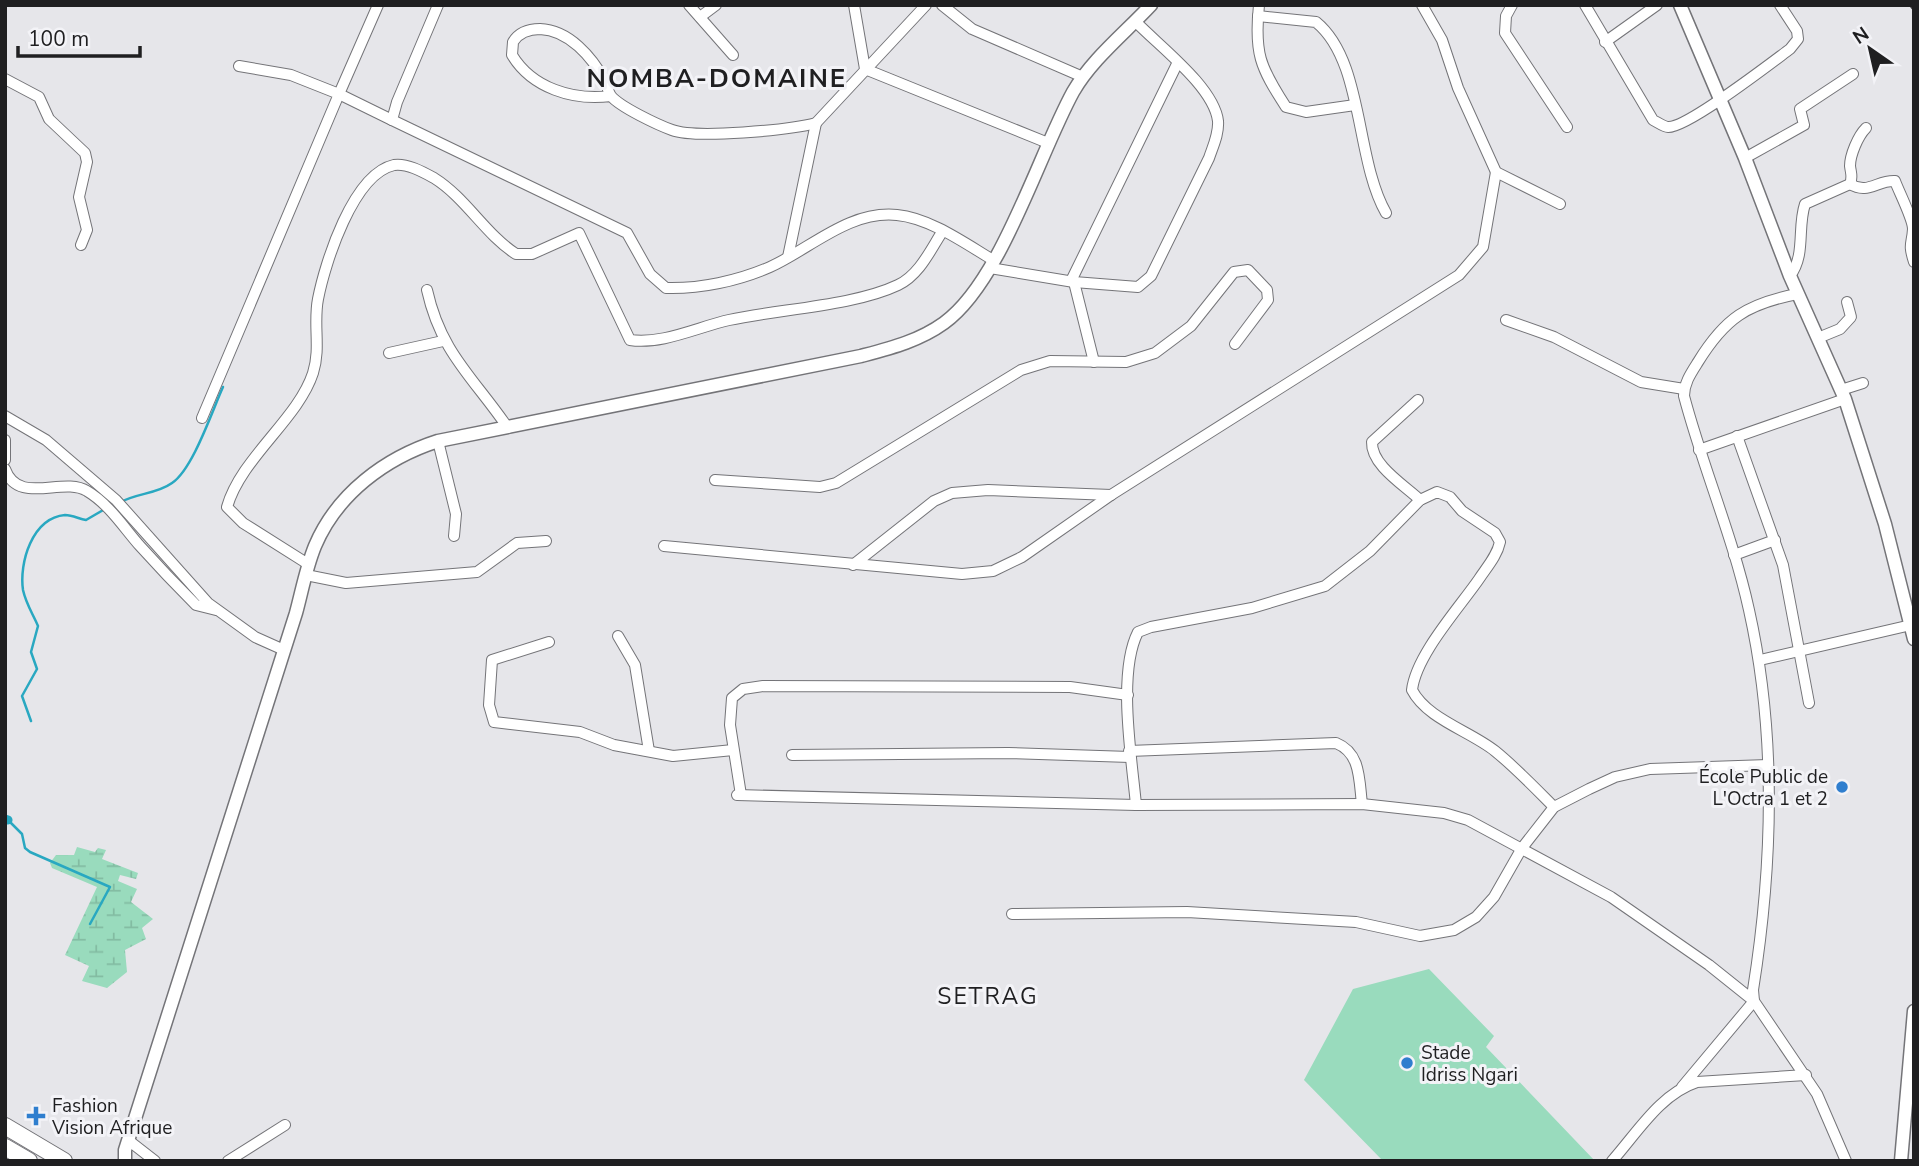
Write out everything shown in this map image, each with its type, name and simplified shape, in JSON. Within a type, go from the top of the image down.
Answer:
[{"type":"highway","points":[[5,1126],[64,1161]]},
{"type":"highway","points":[[5,1147],[29,1161]]},
{"type":"street","points":[[202,418],[378,5]]},
{"type":"street","points":[[392,120],[438,5]]},
{"type":"street","points":[[689,5],[733,55]]},
{"type":"street","points":[[700,18],[716,5]]},
{"type":"street","points":[[854,5],[865,69]]},
{"type":"street","points":[[788,257],[816,123],[926,5]]},
{"type":"street","points":[[942,5],[956,19],[972,29],[1083,77]]},
{"type":"street","points":[[115,1161],[126,1151],[307,569],[323,531],[358,486],[400,456],[438,441],[817,365],[906,344],[934,330],[957,312],[992,264],[1048,144],[1083,77],[1151,5]]},
{"type":"street","points":[[664,546],[962,574],[993,571],[1044,544],[1111,495],[1459,275],[1483,247],[1496,172],[1458,88],[1442,40],[1422,5]]},
{"type":"street","points":[[1512,5],[1506,16],[1505,33],[1567,127]]},
{"type":"street","points":[[1586,5],[1605,42],[1653,120],[1668,127],[1679,124],[1720,99],[1790,49],[1798,39],[1797,31],[1780,5]]},
{"type":"street","points":[[1605,42],[1657,5]]},
{"type":"street","points":[[1680,5],[1745,158],[1797,294],[1843,395],[1885,524],[1914,639]]},
{"type":"street","points":[[1355,104],[1306,112],[1286,107],[1260,58],[1255,38],[1259,10],[1307,19],[1325,29],[1343,62],[1355,104],[1374,191],[1387,213]]},
{"type":"street","points":[[239,66],[291,75],[339,94],[627,233],[650,274],[666,288],[698,288],[755,272],[788,257],[831,231],[886,214],[900,215],[942,232],[992,264],[1073,281],[1138,287],[1146,284],[1181,217],[1209,158],[1218,129],[1212,102],[1136,22]]},
{"type":"street","points":[[611,96],[585,97],[531,79],[512,55],[513,42],[523,32],[535,29],[552,31],[568,38],[595,67],[611,96],[663,127],[683,134],[797,128],[816,123]]},
{"type":"street","points":[[1094,362],[1073,281],[1177,64]]},
{"type":"street","points":[[865,69],[1048,144]]},
{"type":"street","points":[[1745,158],[1804,125],[1800,109],[1853,74]]},
{"type":"street","points":[[5,79],[39,97],[49,119],[85,153],[87,162],[79,197],[87,230],[81,246]]},
{"type":"street","points":[[1790,276],[1797,267],[1805,204],[1850,184],[1853,179],[1850,162],[1860,134],[1866,128]]},
{"type":"street","points":[[546,541],[517,543],[477,572],[346,583],[307,569],[243,523],[227,507],[240,479],[313,374],[317,345],[317,300],[324,273],[356,196],[371,178],[385,168],[407,166],[436,180],[516,254],[532,254],[579,233],[630,340],[645,342],[729,320],[834,301],[897,286],[917,270],[942,232]]},
{"type":"street","points":[[1496,172],[1560,204]]},
{"type":"street","points":[[1850,184],[1869,189],[1895,181],[1911,221],[1913,231],[1908,244],[1914,262]]},
{"type":"street","points":[[715,480],[830,485],[1021,370],[1050,361],[1126,362],[1142,359],[1173,342],[1234,272],[1248,270],[1259,279],[1269,297],[1265,308],[1235,344]]},
{"type":"street","points":[[428,290],[443,341],[461,369],[508,428]]},
{"type":"street","points":[[1612,1161],[1657,1109],[1682,1087],[1754,1000],[1768,866],[1768,765],[1760,660],[1734,555],[1699,450],[1684,389],[1706,349],[1732,319],[1760,302],[1797,294]]},
{"type":"street","points":[[1818,338],[1846,324],[1851,317],[1847,302]]},
{"type":"street","points":[[1506,320],[1554,337],[1641,382],[1684,389]]},
{"type":"street","points":[[389,353],[443,341]]},
{"type":"street","points":[[1699,450],[1843,395],[1863,383]]},
{"type":"street","points":[[1418,400],[1372,442],[1372,450],[1377,461],[1420,500]]},
{"type":"street","points":[[5,416],[54,446],[119,503],[194,590],[216,610],[268,644],[284,650]]},
{"type":"street","points":[[1737,436],[1775,540],[1801,651],[1809,703]]},
{"type":"street","points":[[5,440],[5,460]]},
{"type":"street","points":[[438,441],[456,514],[454,536]]},
{"type":"street","points":[[5,469],[12,481],[20,486],[33,489],[69,485],[80,487],[110,510],[196,605],[216,610]]},
{"type":"street","points":[[853,565],[934,501],[959,491],[1111,495]]},
{"type":"street","points":[[1136,805],[1130,754],[1128,695],[1132,649],[1136,637],[1143,629],[1252,608],[1325,586],[1370,551],[1420,500],[1444,493],[1462,511],[1495,533],[1500,542],[1492,561],[1430,649],[1413,679],[1412,690],[1427,708],[1474,735],[1497,752],[1554,807]]},
{"type":"street","points":[[1734,555],[1775,540]]},
{"type":"street","points":[[1760,660],[1912,625]]},
{"type":"street","points":[[618,636],[635,665],[649,751]]},
{"type":"street","points":[[549,642],[492,660],[489,705],[494,722],[580,732],[614,745],[649,751],[692,755],[733,750]]},
{"type":"street","points":[[1128,695],[1070,687],[751,687],[738,692],[732,698],[730,725],[739,795],[1136,805],[1362,804],[1444,813],[1468,820],[1644,918],[1754,1000],[1805,1074],[1846,1161]]},
{"type":"street","points":[[792,755],[1130,754],[1336,743],[1354,756],[1362,804]]},
{"type":"street","points":[[1012,914],[1187,912],[1356,922],[1420,936],[1454,930],[1476,917],[1494,897],[1522,848],[1554,807],[1615,777],[1650,769],[1768,765]]},
{"type":"street","points":[[1901,1161],[1914,1011]]},
{"type":"street","points":[[1682,1087],[1697,1082],[1805,1074]]},
{"type":"street","points":[[228,1161],[285,1125]]},
{"type":"street","points":[[126,1151],[155,1161]]},
{"type":"green space","points":[[77,847],[95,852],[98,848],[106,850],[102,859],[138,873],[136,879],[120,875],[118,881],[137,889],[131,902],[153,919],[142,928],[146,939],[125,950],[127,972],[107,988],[82,981],[89,966],[65,955],[97,887],[52,868],[50,863],[56,855],[74,855]]},
{"type":"green space","name":"Stade Idriss Ngari","points":[[1429,969],[1494,1036],[1486,1047],[1595,1161],[1383,1161],[1304,1080],[1353,989]]},
{"type":"waterway","points":[[121,502],[166,487],[180,476],[194,453],[223,387]]},
{"type":"waterway","points":[[31,721],[22,696],[37,669],[31,652],[38,626],[23,590],[26,555],[36,533],[54,518],[68,515],[86,520],[105,509]]},
{"type":"waterway","points":[[8,820],[22,834],[25,848],[30,852],[110,887],[90,924]]},
{"type":"railway","points":[[1910,5],[1914,10]]},
{"type":"place","name":"École Public de L'Octra 1 et 2","points":[[1842,787]]},
{"type":"place","name":"Stade Idriss Ngari","points":[[1407,1063]]},
{"type":"place","name":"Fashion Vision Afrique","points":[[36,1116]]},
{"type":"district","name":"NOMBA-DOMAINE","points":[[717,78]]},
{"type":"district","name":"SETRAG","points":[[988,996]]}]
